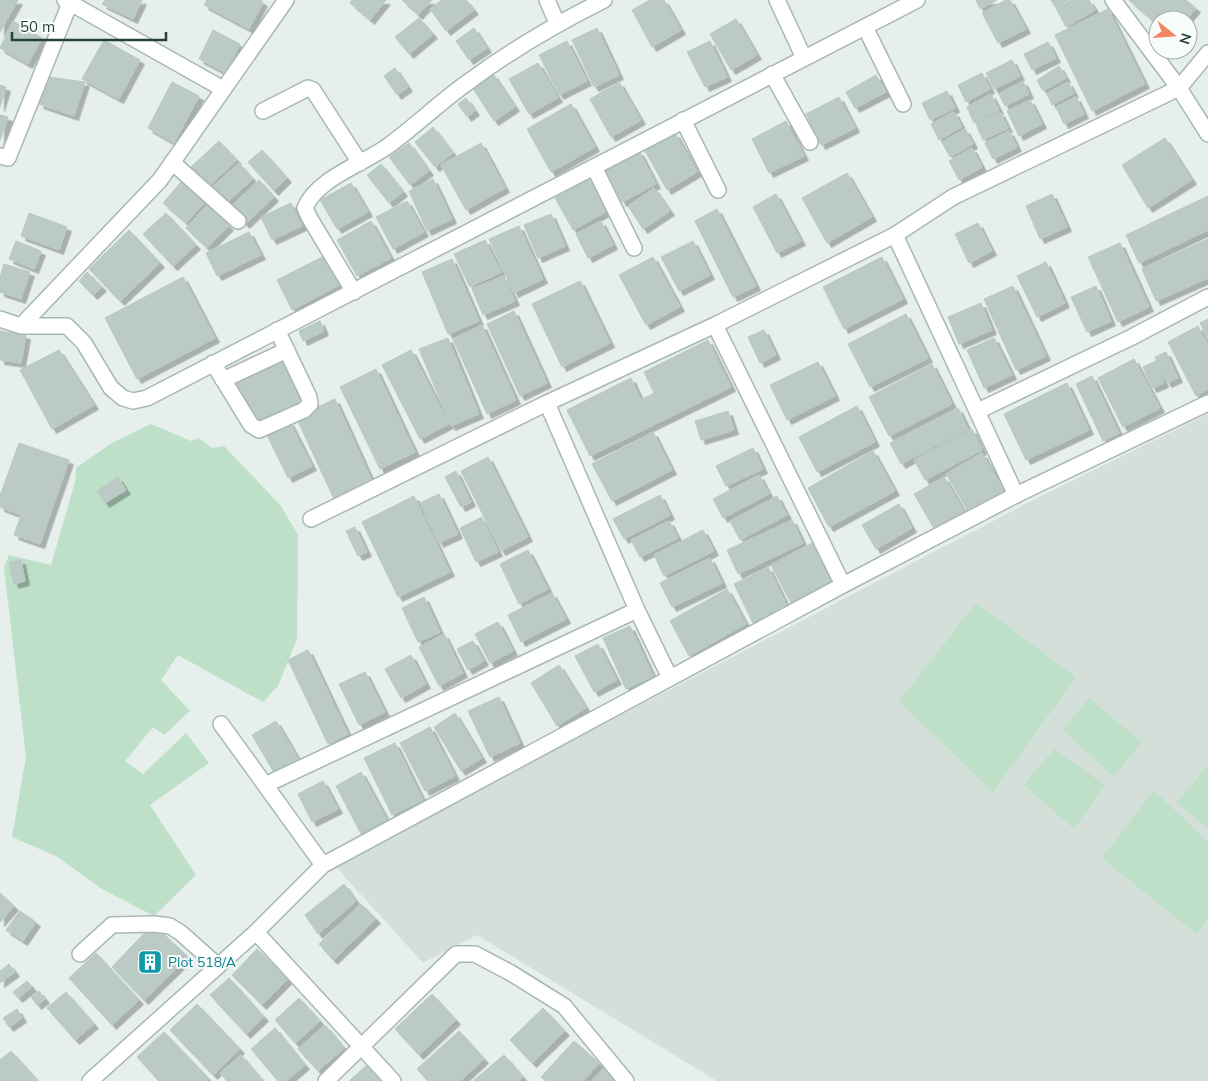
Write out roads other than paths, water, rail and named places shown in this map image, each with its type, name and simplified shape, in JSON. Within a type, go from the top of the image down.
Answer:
[{"type":"street","points":[[21,326],[160,180],[286,0]]},
{"type":"street","points":[[547,0],[557,23]]},
{"type":"street","points":[[354,292],[305,208],[309,197],[319,188],[387,146],[471,80],[557,23],[604,0]]},
{"type":"street","points":[[777,0],[804,58]]},
{"type":"street","points":[[0,319],[21,326],[67,326],[84,343],[111,388],[123,398],[133,401],[146,398],[917,0]]},
{"type":"street","points":[[1113,0],[1178,88],[1208,134]]},
{"type":"street","points":[[0,156],[8,158],[68,2],[223,88]]},
{"type":"street","points":[[865,27],[903,104]]},
{"type":"street","points":[[311,519],[547,403],[715,325],[895,234],[953,197],[1178,88],[1208,53]]},
{"type":"street","points":[[772,74],[810,142]]},
{"type":"street","points":[[263,111],[308,88],[313,90],[360,163]]},
{"type":"street","points":[[683,120],[718,190]]},
{"type":"street","points":[[172,162],[238,221]]},
{"type":"street","points":[[594,167],[634,248]]},
{"type":"street","points":[[895,234],[1016,495]]},
{"type":"street","points":[[978,411],[1132,337],[1208,296]]},
{"type":"street","points":[[715,325],[843,586]]},
{"type":"street","points":[[213,363],[251,426],[260,430],[296,413],[310,404],[309,397],[278,330]]},
{"type":"street","points":[[223,380],[287,350]]},
{"type":"street","points":[[547,403],[637,610],[670,678]]},
{"type":"street","points":[[90,1081],[256,932],[323,865],[670,678],[1016,495],[1208,403]]},
{"type":"street","points":[[266,785],[637,610]]},
{"type":"street","points":[[221,724],[323,865]]},
{"type":"street","points":[[80,954],[112,925],[154,924],[170,926],[181,933],[218,966]]},
{"type":"street","points":[[256,932],[393,1081]]},
{"type":"street","points":[[326,1081],[362,1048],[456,954],[475,954],[511,973],[564,1006],[626,1081]]},
{"type":"place","name":"Plot 518/A","points":[[150,962]]}]
